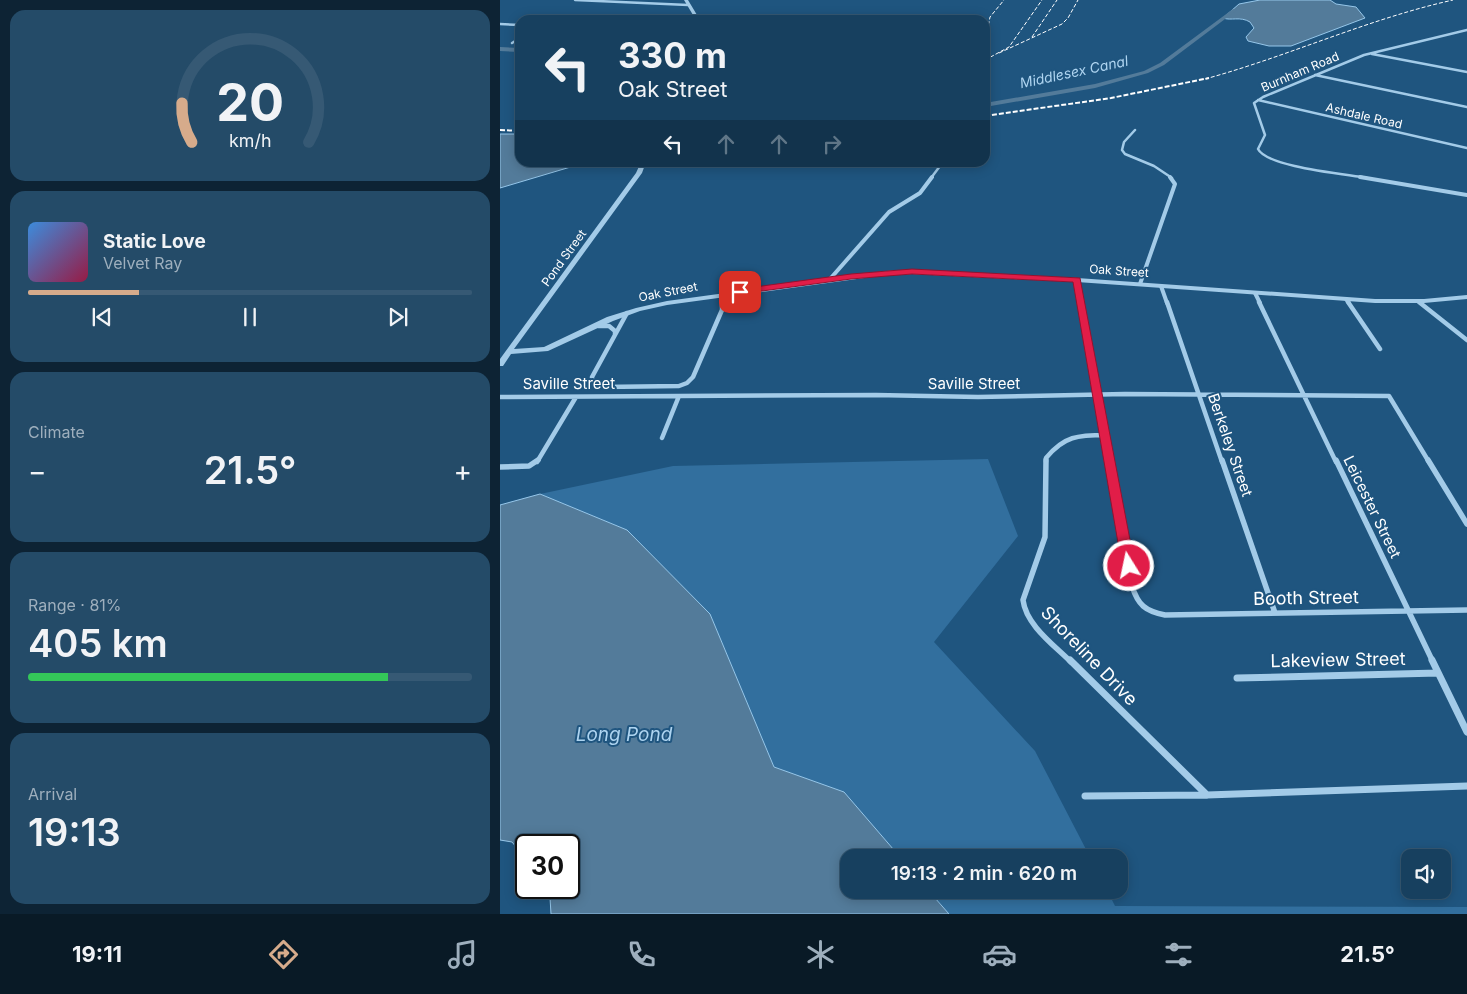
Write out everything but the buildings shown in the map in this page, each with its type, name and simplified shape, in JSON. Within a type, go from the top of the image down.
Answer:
[{"type":"street","points":[[574,0],[688,5]]},
{"type":"street","points":[[686,0],[694,15]]},
{"type":"street","points":[[500,24],[515,25]]},
{"type":"street","name":"Burnham Road","points":[[1467,30],[1369,54],[1315,75],[1254,103],[1254,108],[1265,135],[1258,149],[1261,155],[1267,159],[1278,163],[1467,195]]},
{"type":"street","points":[[1369,54],[1467,72]]},
{"type":"street","points":[[1315,75],[1467,106]]},
{"type":"street","name":"Ashdale Road","points":[[1258,100],[1467,148]]},
{"type":"street","points":[[1135,130],[1124,142],[1122,150],[1125,154],[1166,173],[1174,180],[1140,284]]},
{"type":"street","name":"Pond Street","points":[[500,364],[640,173],[642,167]]},
{"type":"street","points":[[830,279],[889,212],[920,193],[940,167]]},
{"type":"street","name":"Oak Street","points":[[510,352],[532,352],[548,348],[588,328],[627,313],[667,302],[830,279],[912,272],[1077,280],[1346,299],[1418,301],[1467,297]]},
{"type":"street","points":[[1077,280],[1106,435]]},
{"type":"street","name":"Berkeley Street","points":[[1161,286],[1275,613]]},
{"type":"street","name":"Leicester Street","points":[[1255,293],[1467,732]]},
{"type":"street","points":[[627,313],[591,378],[593,384],[603,387],[674,386],[687,383],[693,377],[722,310],[722,294]]},
{"type":"street","points":[[1346,299],[1380,349]]},
{"type":"street","points":[[1418,301],[1467,340]]},
{"type":"street","points":[[588,328],[608,326],[613,329],[615,335]]},
{"type":"street","name":"Saville Street","points":[[500,397],[876,395],[978,398],[1098,395],[1389,396],[1467,524]]},
{"type":"street","points":[[662,438],[679,396]]},
{"type":"street","points":[[500,467],[535,464],[576,397]]},
{"type":"street","name":"Shoreline Drive","points":[[1106,435],[1090,435],[1062,441],[1046,458],[1045,537],[1023,600],[1024,609],[1034,625],[1207,796]]},
{"type":"street","name":"Booth Street","points":[[1106,435],[1132,586],[1138,603],[1146,612],[1165,615],[1467,610]]},
{"type":"street","name":"Lakeview Street","points":[[1237,678],[1438,673]]},
{"type":"street","points":[[1085,796],[1207,796],[1467,786]]},
{"type":"shaded area","points":[[988,459],[1018,536],[934,642],[1035,751],[1086,849],[893,849],[844,792],[774,767],[710,614],[627,530],[540,494],[673,466]]},
{"type":"shaded area","points":[[936,899],[1112,899],[1115,906],[1467,907],[1467,914],[949,914]]},
{"type":"water","points":[[1260,0],[1330,0],[1336,4],[1356,7],[1365,18],[1291,46],[1269,46],[1248,41],[1246,37],[1254,28],[1250,22],[1243,19],[1223,18],[1239,4]]},
{"type":"water","points":[[500,134],[515,134],[515,167],[571,167],[500,188]]},
{"type":"water","name":"Long Pond","points":[[540,494],[627,530],[710,614],[774,767],[844,792],[893,849],[840,849],[840,899],[936,899],[949,914],[551,914],[550,899],[580,899],[580,834],[515,834],[515,846],[512,842],[500,840],[500,505]]},
{"type":"waterway","name":"Middlesex Canal","points":[[990,104],[1095,86],[1146,72],[1162,64],[1235,10]]},
{"type":"waterway","name":"Middlesex Canal","points":[[500,49],[515,50]]},
{"type":"railway","points":[[990,17],[1004,0]]},
{"type":"railway","points":[[990,57],[1009,47],[1042,0]]},
{"type":"railway","points":[[1032,37],[1057,0]]},
{"type":"railway","points":[[999,53],[1062,24],[1068,18],[1078,0]]},
{"type":"railway","points":[[1207,78],[1267,60],[1390,17],[1453,0]]},
{"type":"railway","points":[[990,115],[1111,98],[1207,78]]},
{"type":"railway","points":[[500,130],[515,131]]},
{"type":"route","points":[[740,292],[851,276],[912,272],[1077,280],[1129,566]]}]
